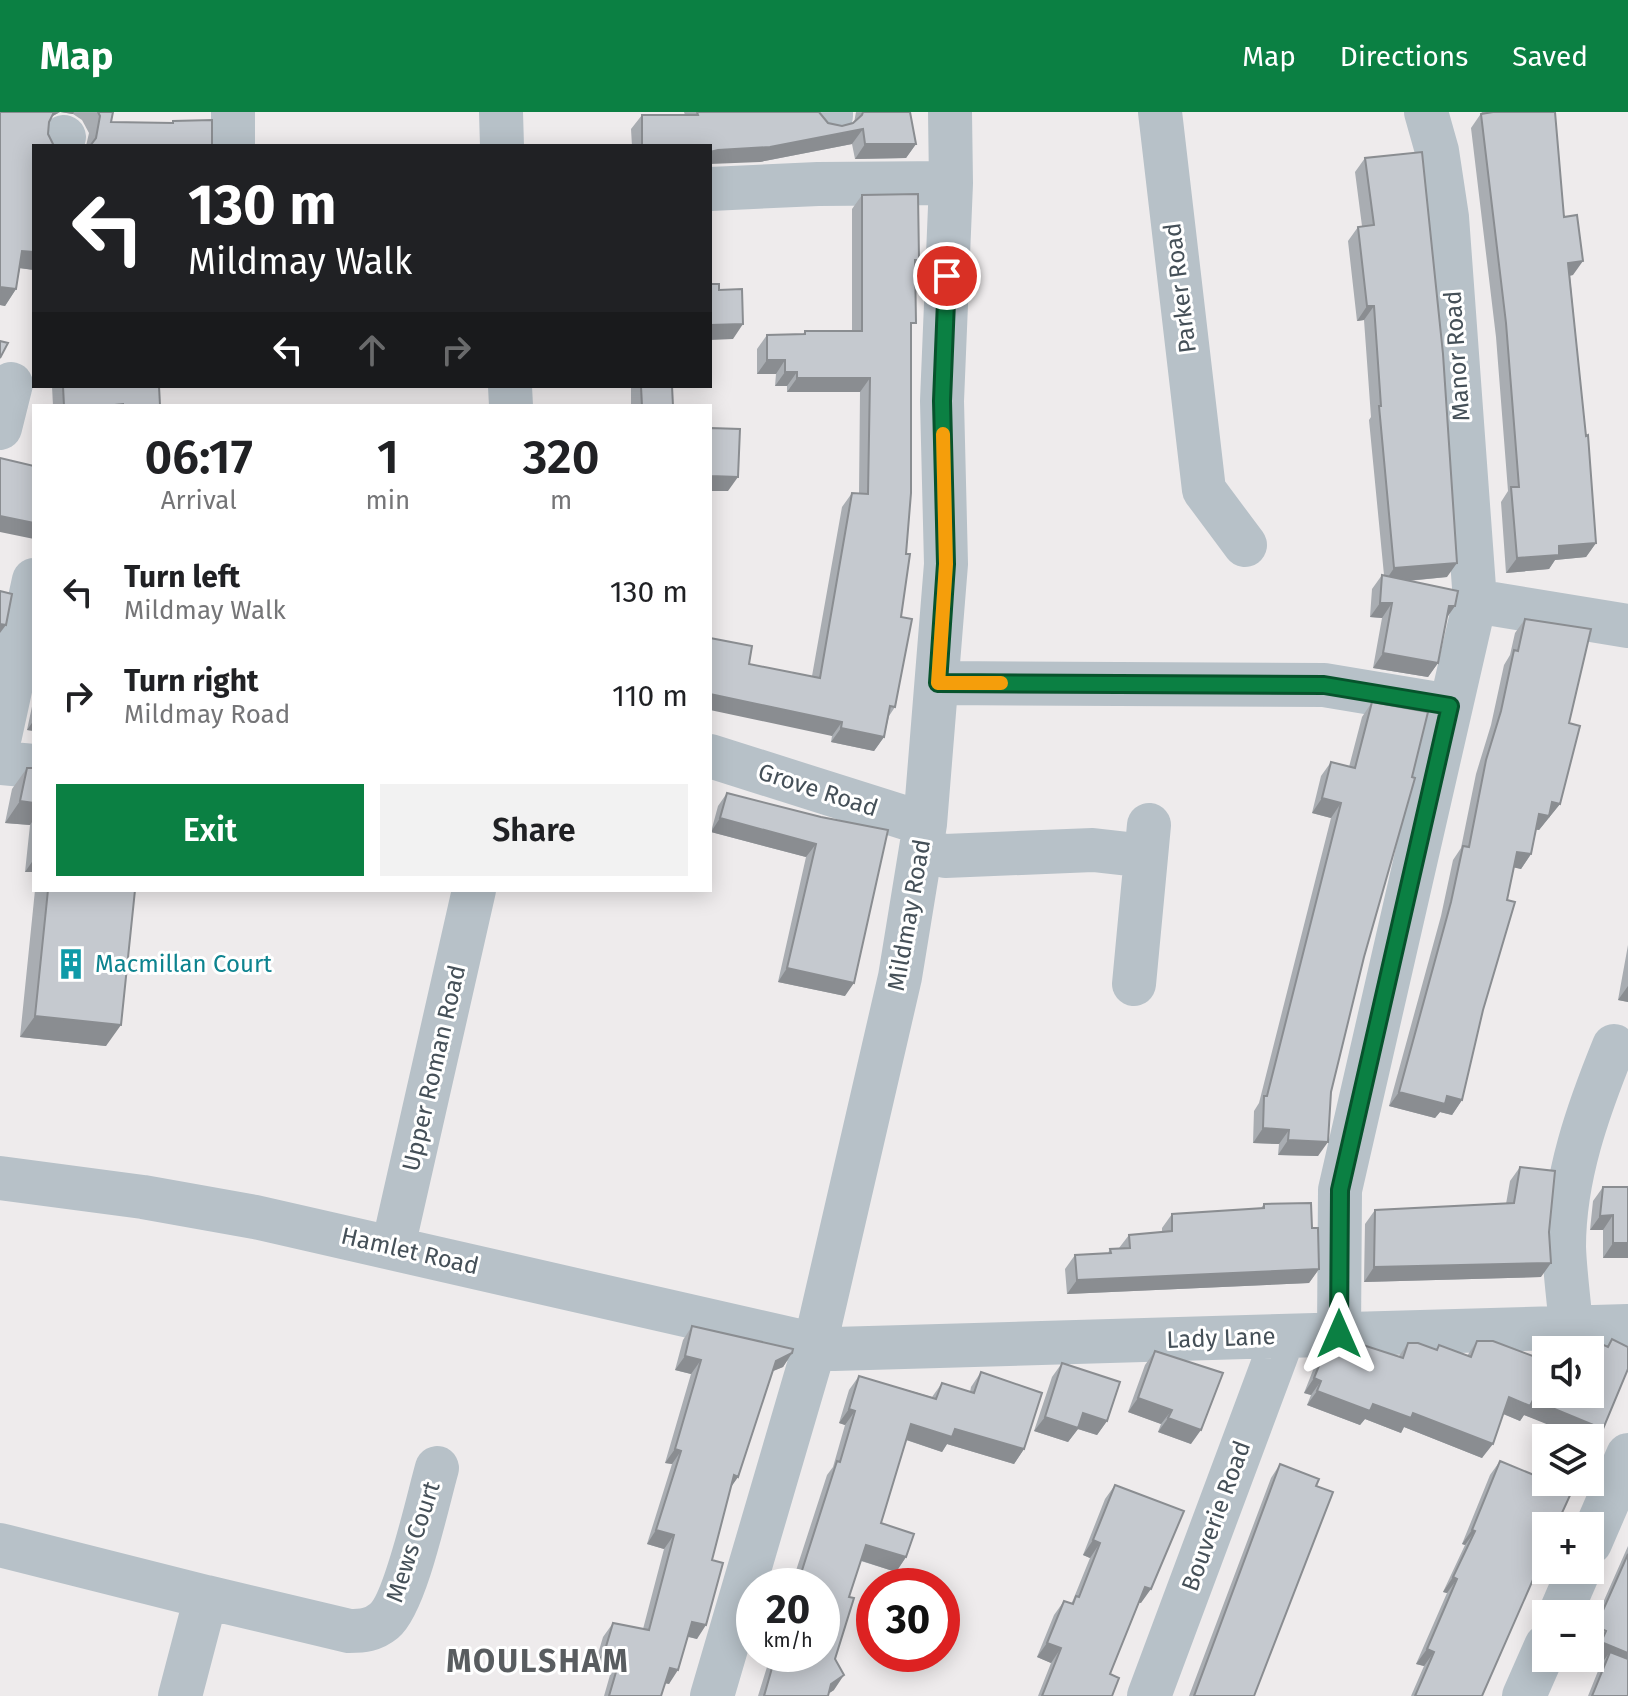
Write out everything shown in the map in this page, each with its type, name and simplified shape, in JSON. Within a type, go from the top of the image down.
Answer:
[{"type":"street","points":[[233,112],[233,144]]},
{"type":"street","points":[[501,112],[502,144]]},
{"type":"street","name":"Mildmay Road","points":[[712,1696],[815,1345],[900,977],[923,837],[946,564],[942,401],[951,183],[950,112]]},
{"type":"street","name":"Parker Road","points":[[1160,112],[1204,490],[1245,545]]},
{"type":"street","name":"Manor Road","points":[[1339,1334],[1340,1190],[1475,601],[1447,217],[1437,151],[1426,112]]},
{"type":"street","points":[[712,189],[951,183]]},
{"type":"street","points":[[0,428],[11,384]]},
{"type":"street","points":[[0,566],[32,573]]},
{"type":"street","points":[[0,736],[32,589]]},
{"type":"street","points":[[1475,601],[1628,626]]},
{"type":"street","points":[[938,683],[1324,685],[1450,706]]},
{"type":"street","name":"Grove Road","points":[[712,757],[923,837],[945,856],[1093,850],[1147,840],[1134,984]]},
{"type":"street","points":[[0,763],[32,766]]},
{"type":"street","name":"Upper Roman Road","points":[[393,1247],[474,892]]},
{"type":"street","points":[[1571,1327],[1564,1246],[1571,1177],[1588,1108],[1614,1046]]},
{"type":"street","name":"Hamlet Road","points":[[0,1178],[241,1214],[815,1345]]},
{"type":"street","name":"Lady Lane","points":[[815,1345],[834,1349],[1628,1326]]},
{"type":"street","name":"Bouverie Road","points":[[1149,1696],[1283,1337]]},
{"type":"street","points":[[1603,1512],[1628,1455]]},
{"type":"street","name":"Mews Court","points":[[0,1545],[349,1631],[370,1630],[386,1620],[399,1601],[437,1468]]},
{"type":"street","points":[[180,1696],[206,1597]]},
{"type":"street","points":[[1524,1696],[1535,1672]]},
{"type":"building","points":[[0,112],[54,112],[48,134],[53,144],[32,144],[32,252],[22,251],[16,289],[1,287],[0,293]]},
{"type":"building","points":[[98,112],[113,112],[111,122],[212,120],[212,144],[92,144],[96,138]]},
{"type":"building","points":[[697,112],[819,112],[828,123],[842,126],[853,123],[863,112],[910,112],[916,144],[865,144],[863,129],[770,147],[712,152],[712,144],[642,144],[642,115],[698,115]]},
{"type":"building","points":[[1555,112],[1564,217],[1577,215],[1583,261],[1568,263],[1588,435],[1596,543],[1559,546],[1559,555],[1517,558],[1511,487],[1519,487],[1506,323],[1481,114]]},
{"type":"building","points":[[1422,152],[1443,354],[1457,563],[1394,568],[1379,406],[1374,306],[1367,306],[1358,227],[1374,225],[1365,158]]},
{"type":"building","points":[[918,194],[916,323],[911,323],[911,493],[906,554],[910,554],[901,617],[912,619],[895,707],[890,706],[884,737],[841,728],[842,722],[712,694],[712,638],[752,646],[749,664],[820,678],[852,493],[868,494],[870,378],[797,378],[797,372],[785,372],[785,360],[767,360],[767,335],[862,331],[862,195]]},
{"type":"building","points":[[712,284],[719,284],[719,290],[742,289],[743,324],[712,325]]},
{"type":"building","points":[[0,341],[8,343],[0,358]]},
{"type":"building","points":[[63,388],[159,388],[160,404],[64,404]]},
{"type":"building","points":[[641,388],[672,388],[673,404],[642,404]]},
{"type":"building","points":[[712,428],[740,429],[738,477],[712,476]]},
{"type":"building","points":[[0,458],[32,466],[32,523],[0,516]]},
{"type":"building","points":[[1382,575],[1458,591],[1455,606],[1449,606],[1438,663],[1383,653],[1392,603],[1380,603]]},
{"type":"building","points":[[0,591],[12,594],[6,625],[0,624]]},
{"type":"building","points":[[1525,619],[1591,629],[1569,723],[1580,726],[1560,804],[1552,802],[1549,816],[1539,814],[1531,854],[1517,852],[1507,900],[1515,902],[1483,1010],[1462,1100],[1447,1096],[1445,1104],[1399,1092],[1451,902],[1463,846],[1469,847],[1486,760]]},
{"type":"building","points":[[1372,702],[1428,712],[1412,777],[1415,778],[1364,957],[1331,1092],[1328,1142],[1288,1140],[1289,1130],[1263,1128],[1264,1096],[1267,1096],[1341,803],[1322,798],[1331,762],[1355,768]]},
{"type":"building","points":[[27,768],[32,768],[32,803],[20,801]]},
{"type":"building","points":[[727,793],[888,830],[854,983],[787,968],[816,844],[720,818]]},
{"type":"building","name":"Macmillan Court","points":[[48,892],[135,892],[121,1025],[35,1016]]},
{"type":"building","points":[[1520,1167],[1555,1171],[1549,1232],[1551,1263],[1374,1267],[1375,1210],[1514,1203]]},
{"type":"building","points":[[1603,1187],[1628,1187],[1628,1243],[1613,1243],[1613,1215],[1600,1216]]},
{"type":"building","points":[[1311,1203],[1312,1228],[1318,1228],[1319,1269],[1077,1280],[1075,1255],[1111,1253],[1110,1249],[1130,1248],[1129,1235],[1172,1231],[1172,1214],[1264,1208],[1264,1204]]},
{"type":"building","points":[[692,1326],[793,1349],[792,1353],[776,1361],[738,1477],[734,1475],[712,1560],[723,1563],[706,1625],[692,1622],[678,1670],[670,1668],[661,1696],[609,1696],[621,1655],[605,1650],[613,1623],[649,1630],[674,1535],[656,1530],[681,1451],[675,1449],[701,1360],[685,1356]]},
{"type":"building","points":[[1612,1339],[1628,1347],[1628,1369],[1604,1427],[1604,1424],[1591,1424],[1552,1408],[1604,1408],[1604,1345],[1608,1347]]},
{"type":"building","points":[[1477,1341],[1493,1341],[1532,1356],[1532,1402],[1530,1406],[1509,1397],[1493,1444],[1413,1413],[1411,1418],[1373,1404],[1370,1411],[1317,1391],[1321,1381],[1314,1378],[1327,1346],[1363,1345],[1403,1358],[1408,1343],[1418,1343],[1437,1350],[1439,1345],[1471,1357]]},
{"type":"building","points":[[1155,1351],[1223,1373],[1201,1430],[1168,1418],[1172,1410],[1138,1398]]},
{"type":"building","points":[[1062,1363],[1120,1382],[1107,1421],[1083,1413],[1078,1428],[1045,1417]]},
{"type":"building","points":[[981,1372],[1042,1393],[1024,1449],[955,1429],[952,1437],[911,1424],[881,1523],[914,1534],[906,1557],[866,1545],[856,1568],[849,1597],[854,1598],[840,1643],[840,1568],[803,1568],[855,1411],[849,1409],[859,1376],[936,1399],[942,1383],[974,1393]]},
{"type":"building","points":[[1500,1461],[1532,1474],[1532,1496],[1570,1496],[1562,1512],[1532,1512],[1532,1582],[1482,1696],[1415,1696],[1434,1652],[1427,1649],[1457,1579],[1453,1577],[1475,1531],[1472,1530]]},
{"type":"building","points":[[1280,1464],[1319,1479],[1316,1486],[1333,1492],[1254,1696],[1194,1696]]},
{"type":"building","points":[[1115,1485],[1184,1511],[1151,1589],[1145,1587],[1110,1674],[1119,1678],[1112,1696],[1042,1696],[1061,1648],[1047,1643],[1064,1601],[1073,1604],[1076,1596],[1079,1597],[1100,1543],[1093,1540]]},
{"type":"building","points":[[1628,1554],[1628,1653],[1604,1643],[1604,1608]]},
{"type":"building","points":[[1610,1652],[1628,1659],[1628,1696],[1592,1696]]},
{"type":"building","points":[[840,1668],[844,1675],[831,1684],[828,1696],[764,1696],[771,1672],[840,1672]]},
{"type":"slow traffic","points":[[943,434],[946,564],[938,683],[1001,683]]},
{"type":"place","name":"Macmillan Court","points":[[71,964]]},
{"type":"district","name":"MOULSHAM","points":[[538,1661]]},
{"type":"route","points":[[947,276],[942,401],[946,564],[938,683],[1324,685],[1450,706],[1340,1190],[1339,1334]]}]
